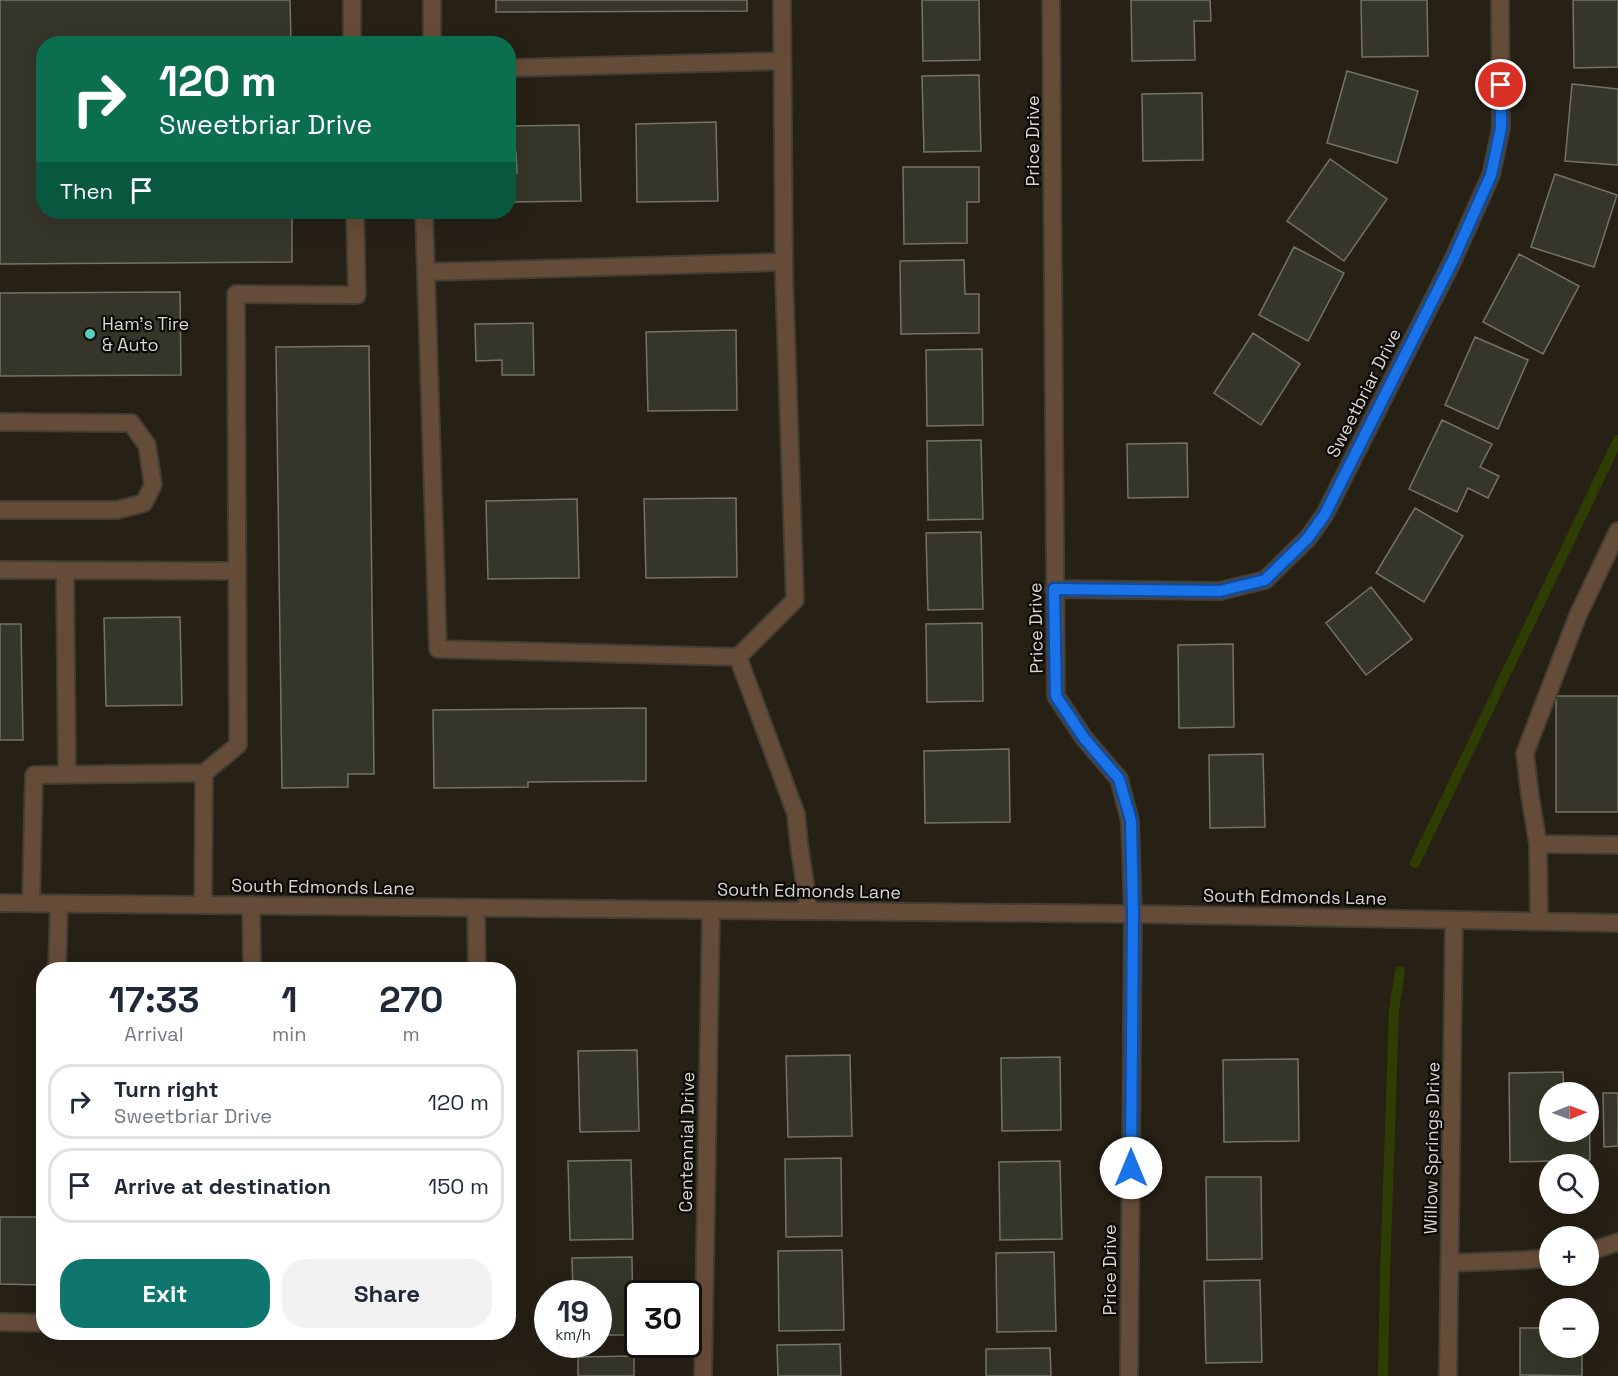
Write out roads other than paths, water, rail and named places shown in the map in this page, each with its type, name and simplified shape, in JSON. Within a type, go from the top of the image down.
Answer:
[{"type":"street","points":[[352,0],[352,36]]},
{"type":"street","points":[[432,0],[432,36]]},
{"type":"street","points":[[424,219],[438,649],[738,657],[795,600],[784,262],[782,0]]},
{"type":"street","name":"Price Drive","points":[[1051,0],[1056,696],[1084,738],[1119,779],[1131,821],[1133,914],[1129,1376]]},
{"type":"street","name":"Sweetbriar Drive","points":[[1054,589],[1220,591],[1265,580],[1308,538],[1325,514],[1453,260],[1491,175],[1501,128],[1500,0]]},
{"type":"street","points":[[516,69],[782,61]]},
{"type":"street","points":[[32,903],[34,775],[204,773],[238,746],[236,294],[357,295],[355,219]]},
{"type":"street","points":[[427,272],[784,262]]},
{"type":"street","points":[[0,422],[131,423],[147,445],[153,486],[144,503],[117,510],[0,510]]},
{"type":"street","points":[[1539,921],[1538,844],[1525,753],[1578,615],[1618,531]]},
{"type":"street","points":[[0,570],[237,571]]},
{"type":"street","points":[[65,571],[68,774]]},
{"type":"street","points":[[738,657],[796,814],[809,911]]},
{"type":"street","points":[[203,905],[204,773]]},
{"type":"street","points":[[1538,844],[1618,845]]},
{"type":"street","name":"South Edmonds Lane","points":[[0,903],[1133,914],[1618,923]]},
{"type":"street","points":[[57,962],[59,904]]},
{"type":"street","points":[[251,905],[252,962]]},
{"type":"street","points":[[476,908],[477,962]]},
{"type":"street","name":"Centennial Drive","points":[[703,1376],[711,910]]},
{"type":"street","name":"Willow Springs Drive","points":[[1448,1376],[1454,920]]},
{"type":"street","points":[[1599,1248],[1618,1242]]},
{"type":"street","points":[[1450,1263],[1539,1259]]},
{"type":"street","points":[[0,1322],[36,1323]]},
{"type":"waterway","points":[[1415,863],[1618,440]]},
{"type":"waterway","points":[[1383,1376],[1394,1010],[1400,971]]},
{"type":"place","name":"Ham's Tire & Auto","points":[[90,334]]}]
